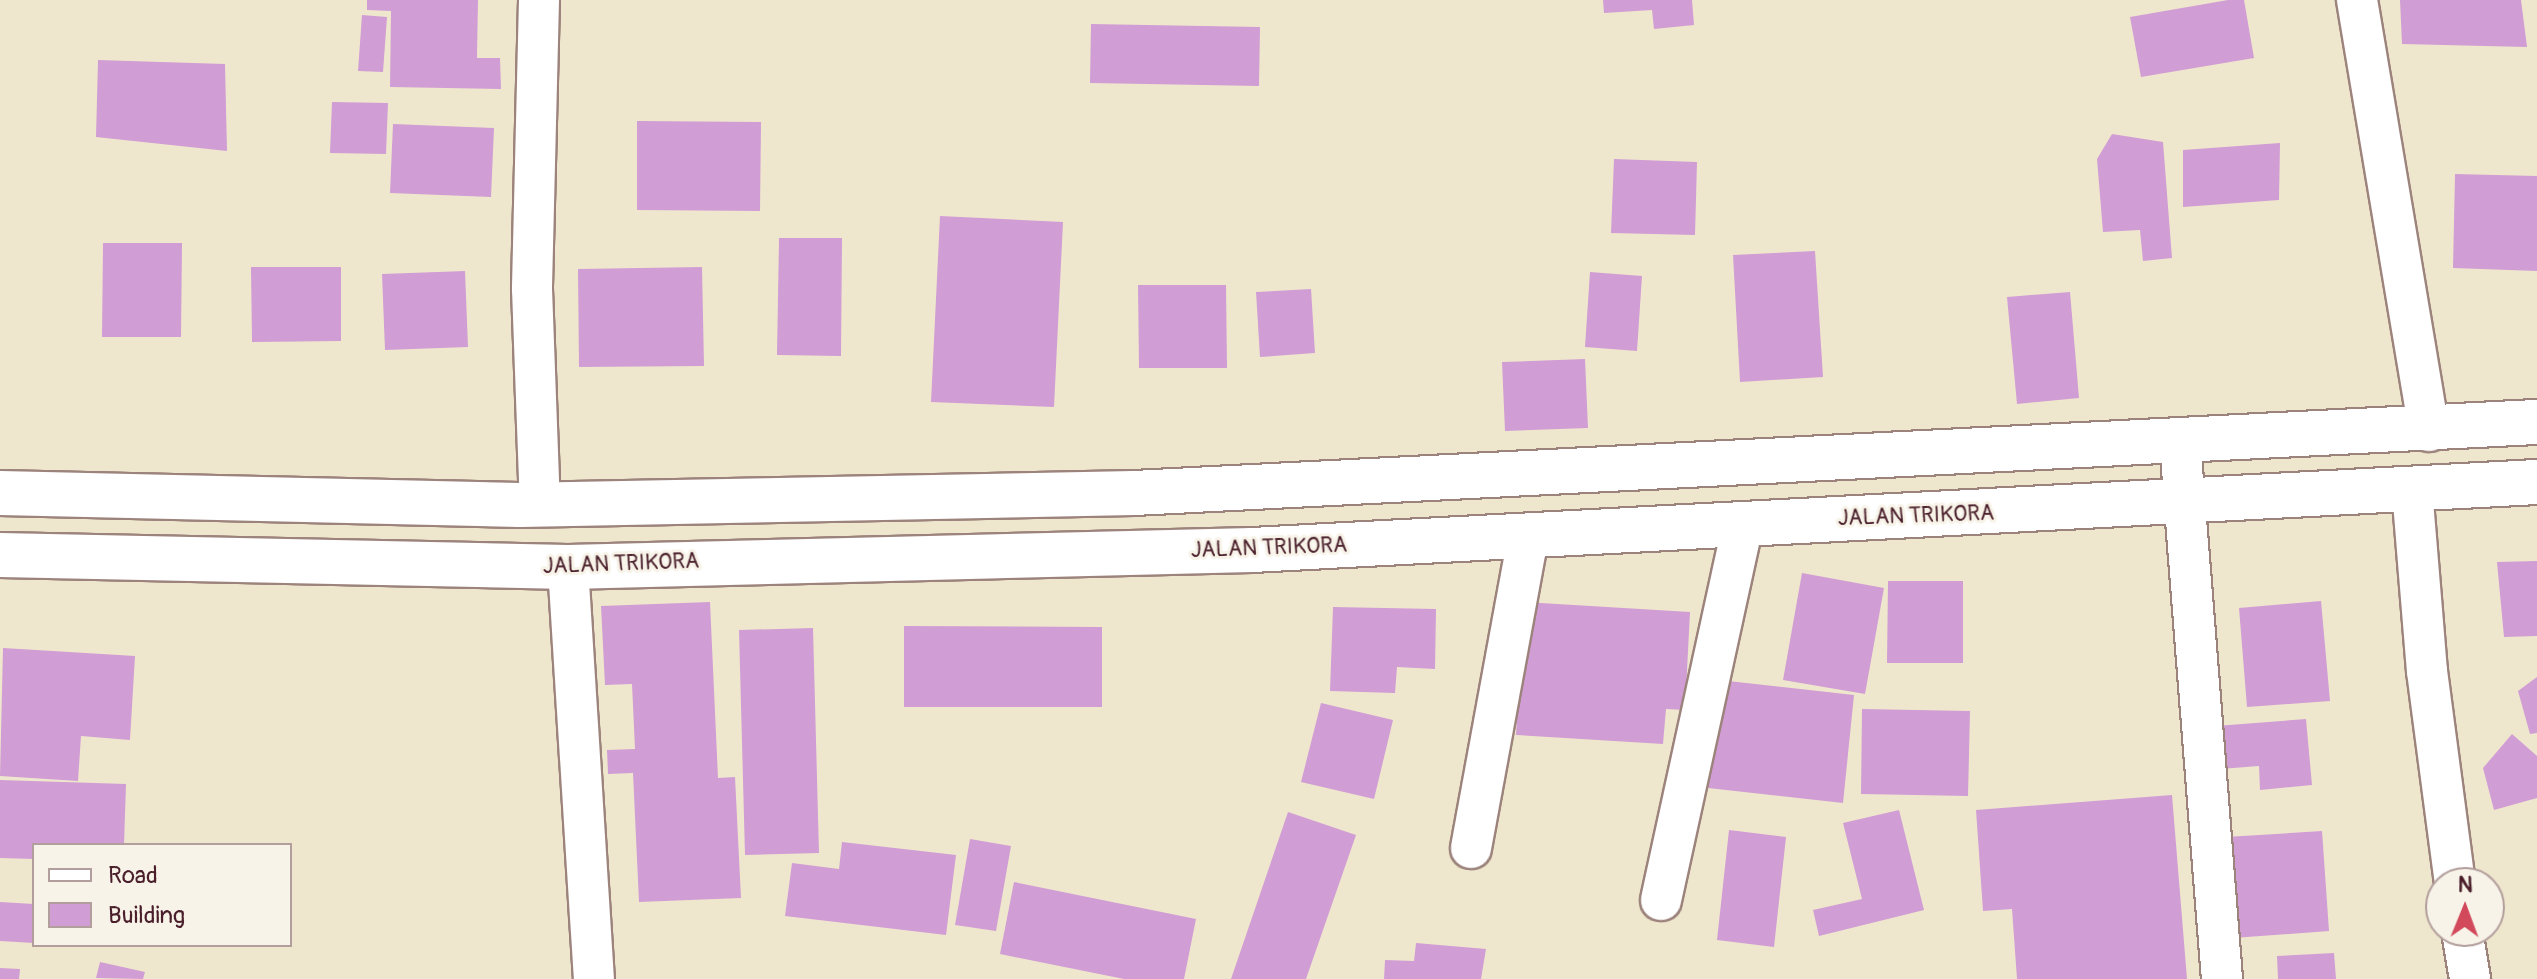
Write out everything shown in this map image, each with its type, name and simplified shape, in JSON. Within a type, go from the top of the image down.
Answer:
[{"type":"main road","points":[[0,493],[540,504],[1134,493],[2429,431],[2537,422]]},
{"type":"main road","name":"JALAN TRIKORA","points":[[0,555],[568,567],[1528,538],[1743,523],[2183,504],[2537,482]]},
{"type":"street","points":[[539,0],[532,289],[540,504]]},
{"type":"street","points":[[2357,0],[2429,431]]},
{"type":"street","points":[[2180,443],[2222,979]]},
{"type":"street","points":[[2412,489],[2427,671],[2453,867]]},
{"type":"street","points":[[1661,900],[1743,523]]},
{"type":"street","points":[[1471,848],[1528,538]]},
{"type":"street","points":[[568,567],[594,979]]},
{"type":"street","points":[[2465,947],[2470,979]]},
{"type":"building","points":[[367,0],[478,0],[477,58],[500,58],[501,89],[390,87],[391,11],[367,10]]},
{"type":"building","points":[[1603,0],[1692,0],[1694,25],[1654,29],[1652,10],[1604,13]]},
{"type":"building","points":[[2244,0],[2254,58],[2141,77],[2130,17]]},
{"type":"building","points":[[2400,0],[2521,0],[2527,47],[2402,44]]},
{"type":"building","points":[[362,15],[387,17],[383,72],[358,71]]},
{"type":"building","points":[[1091,24],[1260,27],[1259,86],[1090,83]]},
{"type":"building","points":[[98,60],[225,64],[227,151],[96,137]]},
{"type":"building","points":[[332,102],[388,103],[386,154],[330,153]]},
{"type":"building","points":[[637,121],[761,122],[760,211],[637,210]]},
{"type":"building","points":[[393,124],[494,128],[491,197],[390,193]]},
{"type":"building","points":[[2112,134],[2163,142],[2172,258],[2143,261],[2140,230],[2103,232],[2097,159]]},
{"type":"building","points":[[2280,143],[2279,200],[2183,207],[2183,150]]},
{"type":"building","points":[[1614,159],[1697,162],[1695,235],[1611,233]]},
{"type":"building","points":[[2455,174],[2537,176],[2537,271],[2453,268]]},
{"type":"building","points":[[940,216],[1063,222],[1054,407],[931,402]]},
{"type":"building","points":[[779,238],[842,238],[841,356],[777,355]]},
{"type":"building","points":[[103,243],[182,243],[181,337],[102,337]]},
{"type":"building","points":[[1815,251],[1823,377],[1740,382],[1733,255]]},
{"type":"building","points":[[251,267],[341,267],[341,341],[252,342]]},
{"type":"building","points":[[702,267],[704,366],[579,367],[578,269]]},
{"type":"building","points":[[465,271],[468,347],[385,350],[382,274]]},
{"type":"building","points":[[1590,272],[1642,276],[1637,351],[1585,347]]},
{"type":"building","points":[[1138,285],[1226,285],[1227,368],[1139,368]]},
{"type":"building","points":[[1311,289],[1315,353],[1260,357],[1256,292]]},
{"type":"building","points":[[2070,292],[2079,398],[2017,404],[2007,297]]},
{"type":"building","points":[[1585,359],[1588,428],[1505,431],[1502,362]]},
{"type":"building","points":[[2537,561],[2537,636],[2504,637],[2497,562]]},
{"type":"building","points":[[1802,573],[1884,588],[1865,694],[1783,680]]},
{"type":"building","points":[[1888,581],[1963,581],[1963,663],[1887,663]]},
{"type":"building","points":[[2321,601],[2330,701],[2247,707],[2239,608]]},
{"type":"building","points":[[710,602],[718,778],[735,777],[741,898],[639,902],[633,773],[608,774],[607,750],[635,749],[632,684],[605,685],[601,606]]},
{"type":"building","points":[[1524,602],[1690,612],[1685,710],[1666,709],[1663,744],[1516,735]]},
{"type":"building","points":[[1333,607],[1436,609],[1435,669],[1397,667],[1395,693],[1330,691]]},
{"type":"building","points":[[904,626],[1102,627],[1102,707],[904,707]]},
{"type":"building","points":[[813,628],[819,853],[745,855],[739,630]]},
{"type":"building","points":[[3,648],[135,656],[130,740],[81,736],[78,781],[0,776]]},
{"type":"building","points":[[2537,677],[2537,733],[2530,734],[2518,691]]},
{"type":"building","points":[[1719,680],[1854,695],[1843,803],[1708,788]]},
{"type":"building","points":[[1321,703],[1393,720],[1374,799],[1301,782]]},
{"type":"building","points":[[1862,709],[1970,711],[1968,796],[1861,794]]},
{"type":"building","points":[[2306,719],[2312,785],[2260,790],[2259,766],[2220,769],[2216,726]]},
{"type":"building","points":[[2512,734],[2537,756],[2537,798],[2494,810],[2483,768]]},
{"type":"building","points":[[0,780],[126,784],[124,843],[32,843],[32,859],[0,858]]},
{"type":"building","points":[[2172,795],[2187,979],[2017,979],[2012,909],[1983,911],[1976,810]]},
{"type":"building","points":[[1899,810],[1924,910],[1819,936],[1813,910],[1862,899],[1843,823]]},
{"type":"building","points":[[1288,812],[1356,835],[1306,979],[1231,979]]},
{"type":"building","points":[[1729,830],[1786,837],[1774,947],[1717,940]]},
{"type":"building","points":[[2322,831],[2329,931],[2233,938],[2226,837]]},
{"type":"building","points":[[970,839],[1011,846],[996,931],[955,925]]},
{"type":"building","points":[[842,842],[956,855],[946,935],[785,916],[792,863],[839,869]]},
{"type":"building","points":[[1014,882],[1196,919],[1184,979],[1124,979],[1000,954]]},
{"type":"building","points":[[0,902],[32,904],[32,943],[0,941]]},
{"type":"building","points":[[1416,943],[1486,949],[1481,979],[1384,979],[1385,960],[1414,961]]},
{"type":"building","points":[[2334,953],[2336,979],[2278,979],[2277,956]]},
{"type":"building","points":[[100,962],[145,972],[143,979],[96,978]]},
{"type":"building","points":[[0,968],[20,969],[19,979],[0,979]]}]
